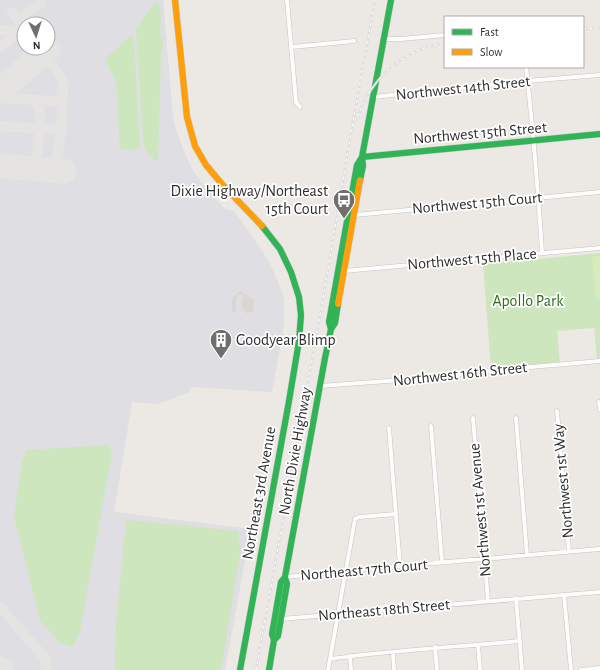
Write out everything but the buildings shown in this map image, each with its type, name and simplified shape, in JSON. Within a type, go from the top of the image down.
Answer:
[{"type":"street","name":"Northeast 3rd Avenue","points":[[175,0],[187,117],[195,146],[206,165],[265,229],[280,249],[291,272],[299,297],[301,321],[299,341],[240,670]]},
{"type":"street","points":[[287,0],[296,102],[300,107]]},
{"type":"street","name":"North Dixie Highway","points":[[274,640],[278,636],[287,584],[285,577],[331,329],[335,323],[355,215],[363,166],[362,157],[391,0]]},
{"type":"street","points":[[384,39],[444,35]]},
{"type":"street","points":[[292,47],[354,41]]},
{"type":"street","points":[[526,68],[539,198],[542,252]]},
{"type":"street","name":"Northwest 14th Street","points":[[373,97],[600,75]]},
{"type":"street","name":"Northwest 15th Street","points":[[362,157],[600,134]]},
{"type":"street","name":"North Dixie Highway","points":[[331,329],[329,322],[357,165],[362,157]]},
{"type":"street","name":"Northwest 15th Court","points":[[355,215],[600,192]]},
{"type":"street","name":"Northwest 15th Place","points":[[344,271],[542,252],[600,248]]},
{"type":"street","name":"Northwest 16th Street","points":[[320,386],[441,377],[460,375],[463,373],[600,361]]},
{"type":"street","points":[[599,402],[600,410]]},
{"type":"street","name":"Northwest 1st Way","points":[[557,411],[569,551]]},
{"type":"street","name":"Northwest 1st Avenue","points":[[473,418],[488,601]]},
{"type":"street","points":[[516,418],[527,554]]},
{"type":"street","points":[[431,426],[442,562]]},
{"type":"street","points":[[389,428],[400,566]]},
{"type":"street","points":[[328,670],[355,519],[359,517],[396,514]]},
{"type":"street","name":"Northeast 17th Court","points":[[285,577],[527,554],[600,549]]},
{"type":"street","name":"North Dixie Highway","points":[[269,670],[274,640],[272,634],[281,582],[285,577]]},
{"type":"street","name":"Northeast 18th Street","points":[[281,619],[600,592]]},
{"type":"street","points":[[564,595],[571,670]]},
{"type":"street","points":[[516,598],[522,670]]},
{"type":"street","points":[[330,658],[520,641]]},
{"type":"street","points":[[478,645],[480,670]]},
{"type":"street","points":[[435,648],[437,670]]},
{"type":"street","points":[[393,652],[394,670]]},
{"type":"street","points":[[350,656],[351,670]]},
{"type":"street","points":[[581,670],[600,668]]},
{"type":"shaded area","points":[[0,0],[163,0],[173,117],[185,154],[194,172],[207,189],[225,209],[234,211],[248,230],[270,263],[284,297],[284,326],[272,392],[192,387],[189,392],[158,404],[132,402],[114,512],[251,529],[225,670],[0,670]]},
{"type":"shaded area","points":[[241,290],[245,295],[247,294],[251,299],[254,299],[253,312],[248,314],[242,309],[242,300],[244,298],[242,295],[237,295],[235,314],[231,309],[231,299]]},
{"type":"green space","points":[[157,2],[160,6],[160,32],[163,43],[161,58],[157,161],[146,152],[144,146],[136,28],[153,5]]},
{"type":"green space","points":[[132,35],[134,38],[140,150],[120,149],[116,82],[105,59]]},
{"type":"green space","name":"Apollo Park","points":[[600,253],[600,358],[597,359],[594,328],[557,331],[560,362],[491,368],[483,264]]},
{"type":"green space","points":[[600,256],[600,297],[596,298],[592,257]]},
{"type":"green space","points":[[108,445],[112,452],[80,632],[73,647],[60,643],[40,621],[14,517],[22,461],[27,450]]},
{"type":"green space","points":[[126,520],[238,531],[241,549],[221,670],[115,670],[116,624]]},
{"type":"taxiway","points":[[0,30],[21,32],[21,19],[40,4],[40,0]]},
{"type":"taxiway","points":[[12,12],[16,18]]},
{"type":"taxiway","points":[[0,48],[16,34]]},
{"type":"taxiway","points":[[39,169],[50,166],[57,159],[61,130],[63,86],[61,77],[52,65],[42,56]]},
{"type":"taxiway","points":[[0,98],[56,101],[60,99],[63,93]]},
{"type":"taxiway","points":[[26,168],[33,165],[37,158],[40,124],[39,107],[35,102],[29,99]]},
{"type":"taxiway","points":[[0,126],[61,130]]},
{"type":"taxiway","points":[[0,607],[44,657],[47,665],[45,670]]},
{"type":"runway","points":[[0,91],[40,56]]},
{"type":"runway","points":[[0,166],[64,171]]},
{"type":"railway","points":[[256,670],[375,0]]},
{"type":"railway","points":[[584,29],[600,28]]},
{"type":"railway","points":[[358,116],[372,89],[391,67],[416,51],[444,43]]},
{"type":"traffic: fast","points":[[360,180],[363,166],[362,157],[391,0]]},
{"type":"traffic: fast","points":[[362,157],[600,134]]},
{"type":"traffic: fast","points":[[331,329],[329,322],[357,165],[362,157]]},
{"type":"traffic: fast","points":[[240,670],[289,401],[299,341],[301,315],[299,297],[291,272],[280,249],[262,226]]},
{"type":"traffic: fast","points":[[269,670],[274,640],[278,636],[287,584],[285,577],[325,358],[331,329],[335,323],[338,304]]},
{"type":"traffic: fast","points":[[274,640],[272,634],[281,582],[285,577]]},
{"type":"traffic: slow","points":[[175,0],[187,117],[195,146],[206,165],[221,183],[262,226]]},
{"type":"traffic: slow","points":[[338,304],[360,180]]},
{"type":"place","name":"Dixie Highway/Northeast 15th Court","points":[[344,220]]},
{"type":"place","name":"Goodyear Blimp","points":[[221,360]]}]
